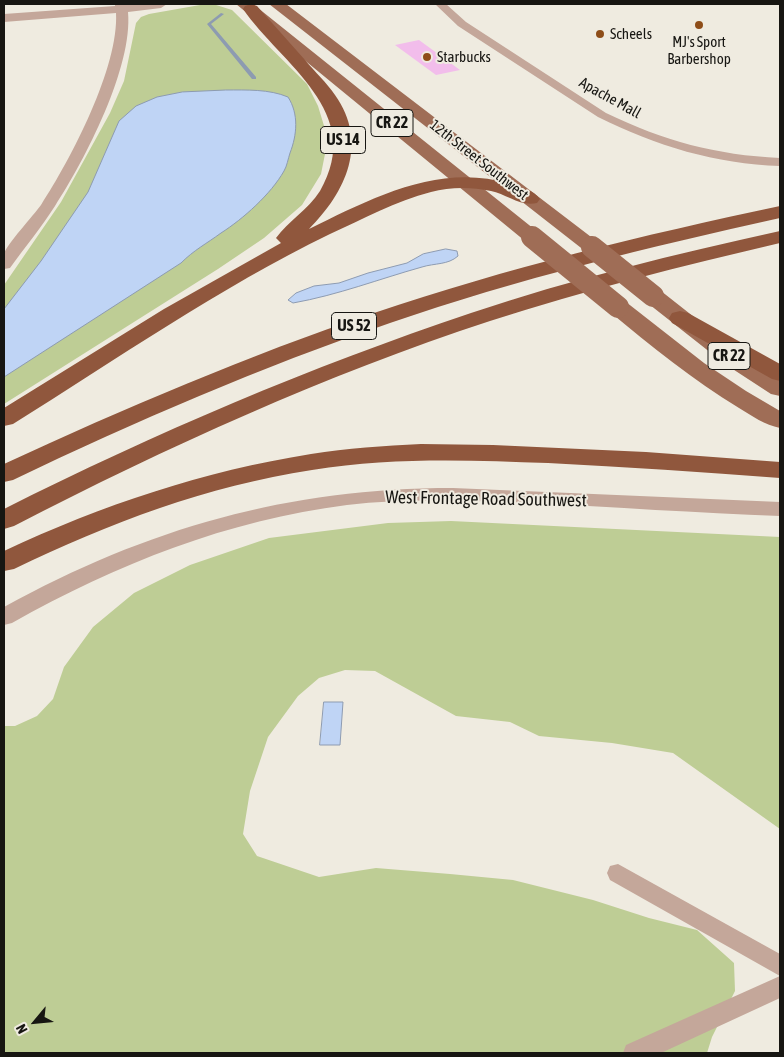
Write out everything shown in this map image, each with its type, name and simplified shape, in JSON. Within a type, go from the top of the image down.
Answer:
[{"type":"highway","name":"US 14","points":[[4,419],[250,266],[306,221],[322,203],[337,178],[344,149],[341,123],[328,97],[248,7]]},
{"type":"highway","points":[[250,266],[313,234],[382,204],[427,188],[464,182],[502,186],[530,199]]},
{"type":"highway","name":"US 52","points":[[4,474],[48,452],[198,386],[324,337],[476,286],[638,244],[780,212]]},
{"type":"highway","name":"US 52","points":[[4,520],[84,478],[204,422],[331,371],[491,314],[671,262],[780,238]]},
{"type":"highway","points":[[491,314],[780,254]]},
{"type":"highway","points":[[680,318],[780,374]]},
{"type":"highway","points":[[4,562],[98,519],[152,500],[241,475],[335,458],[421,452],[468,452],[642,459],[780,470]]},
{"type":"main road","name":"12th Street Southwest","points":[[277,4],[530,199],[680,318]]},
{"type":"main road","name":"12th Street Southwest","points":[[248,7],[696,370],[730,393],[780,421]]},
{"type":"main road","name":"CR 22","points":[[680,318],[733,359],[780,389]]},
{"type":"street","points":[[4,6],[55,4]]},
{"type":"street","points":[[4,18],[161,4]]},
{"type":"street","name":"Apache Mall","points":[[444,5],[462,24],[602,115],[619,124],[664,142],[706,154],[780,162]]},
{"type":"street","points":[[4,264],[53,197],[85,136],[115,65],[122,38],[122,7]]},
{"type":"street","name":"West Frontage Road Southwest","points":[[4,617],[92,572],[156,546],[272,511],[313,504],[349,499],[458,495],[780,509]]},
{"type":"street","points":[[618,872],[780,966]]},
{"type":"street","points":[[635,1053],[780,986]]},
{"type":"green space","points":[[213,4],[232,10],[307,84],[318,106],[328,139],[321,174],[302,205],[264,238],[4,404],[4,285],[61,202],[110,113],[124,81],[136,23],[141,17],[149,14]]},
{"type":"green space","points":[[451,521],[780,537],[780,829],[673,753],[612,743],[539,736],[510,722],[456,716],[375,671],[345,670],[319,678],[298,696],[268,737],[250,791],[243,834],[257,856],[319,877],[376,868],[513,880],[593,900],[649,918],[697,930],[734,963],[735,991],[712,1037],[707,1053],[4,1053],[4,726],[15,726],[37,716],[53,699],[64,667],[93,627],[134,593],[190,565],[269,538],[388,523]]},
{"type":"water","points":[[258,90],[281,94],[288,97],[292,104],[296,125],[294,139],[285,169],[272,188],[238,221],[181,263],[4,377],[4,309],[41,261],[88,192],[119,121],[136,106],[157,97],[182,92]]},
{"type":"water","points":[[446,249],[457,251],[458,256],[446,262],[422,267],[326,296],[293,303],[288,300],[296,293],[314,286],[339,283],[407,263],[423,254]]},
{"type":"water","points":[[324,702],[343,702],[340,745],[320,745]]},
{"type":"building","name":"Starbucks","points":[[419,40],[460,70],[436,75],[395,45]]},
{"type":"waterway","points":[[222,14],[209,24],[254,78]]},
{"type":"place","name":"MJ's Sport Barbershop","points":[[699,25]]},
{"type":"place","name":"Scheels","points":[[600,34]]},
{"type":"place","name":"Starbucks","points":[[427,57]]}]
